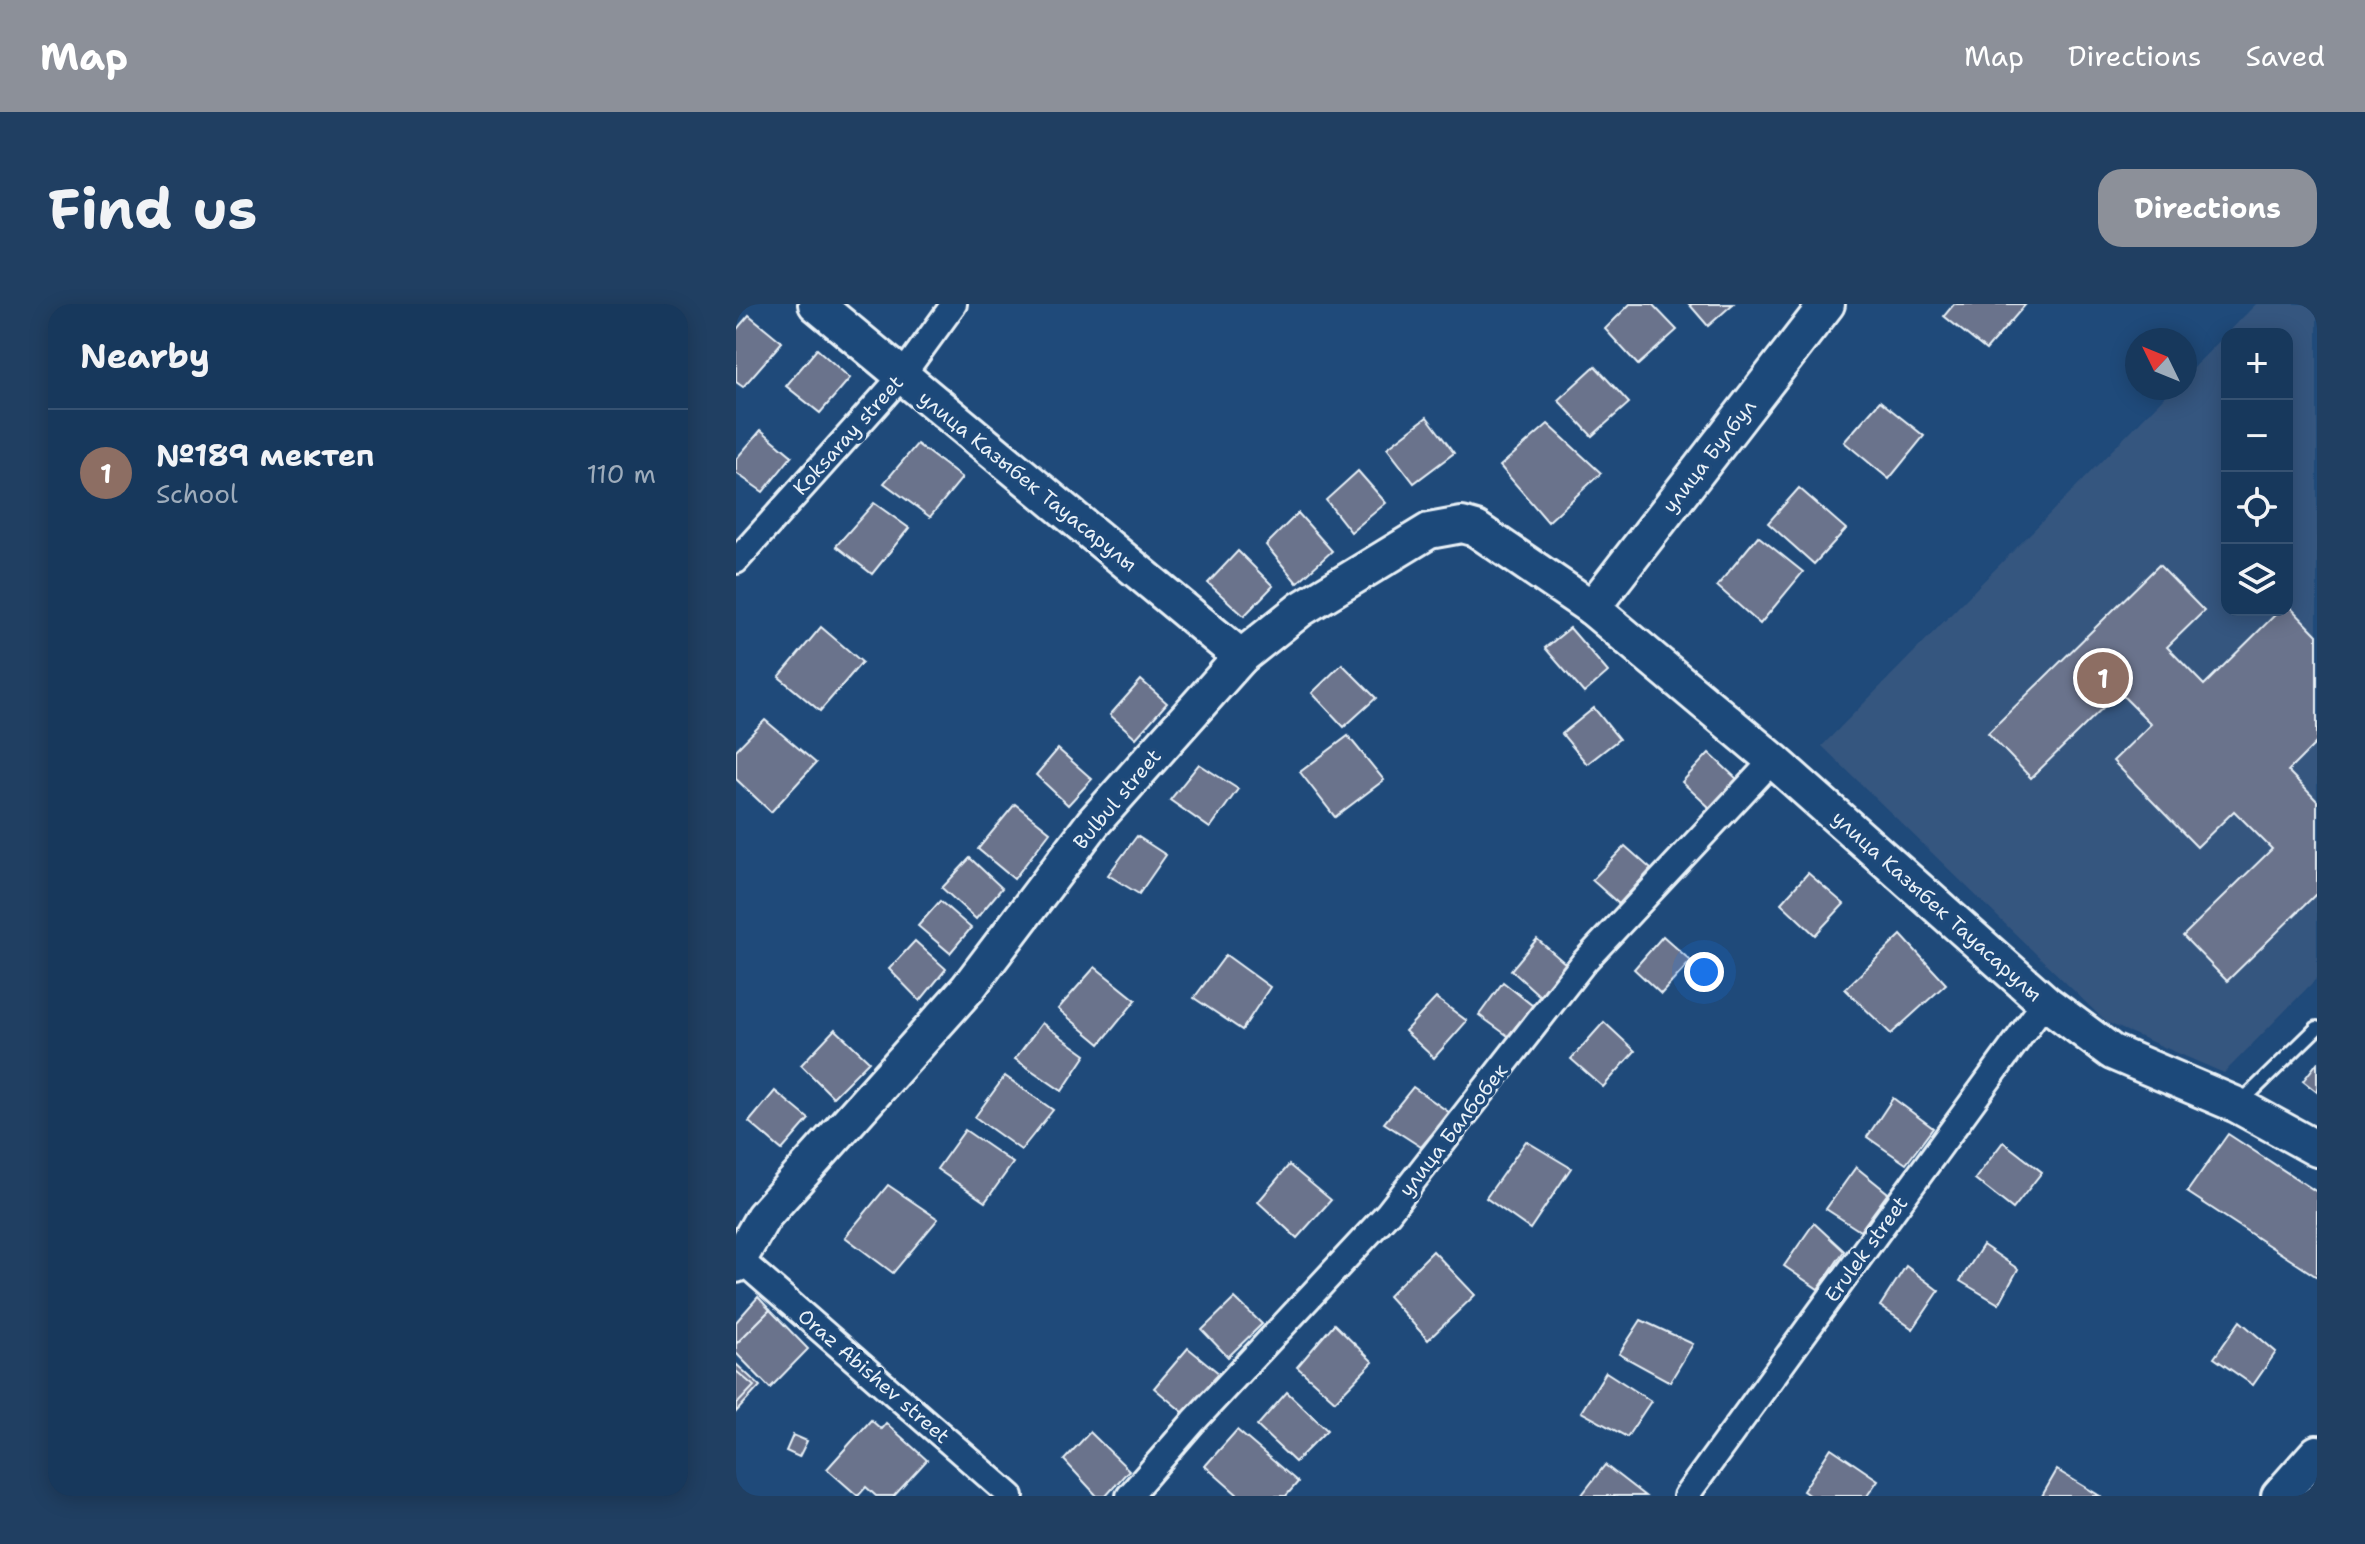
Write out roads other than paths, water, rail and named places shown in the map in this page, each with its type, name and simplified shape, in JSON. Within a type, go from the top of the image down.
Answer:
[{"type":"street","name":"улица Казыбек Тауасарулы","points":[[816,304],[1241,657]]},
{"type":"street","name":"Koksaray street","points":[[736,561],[901,377],[954,304]]},
{"type":"street","name":"улица Булбул","points":[[1592,608],[1827,304]]},
{"type":"street","name":"Bulbul street","points":[[737,1260],[763,1217],[968,988],[1093,823],[1241,657],[1301,609],[1429,531],[1462,525],[1476,529],[1592,608]]},
{"type":"street","name":"улица Казыбек Тауасарулы","points":[[1592,608],[1773,760],[2045,1002],[2112,1052],[2237,1105],[2317,1149]]},
{"type":"street","name":"улица Балбобек","points":[[1129,1496],[1194,1421],[1388,1213],[1584,962],[1773,760]]},
{"type":"street","name":"Erulek street","points":[[1686,1496],[2045,1002]]},
{"type":"street","name":"Oraz Abishev street","points":[[737,1260],[1011,1496]]},
{"type":"street","points":[[2279,1496],[2317,1453]]},
{"type":"lane","points":[[2237,1105],[2317,1028]]},
{"type":"place","name":"№189 мектеп","points":[[2103,678]]}]
